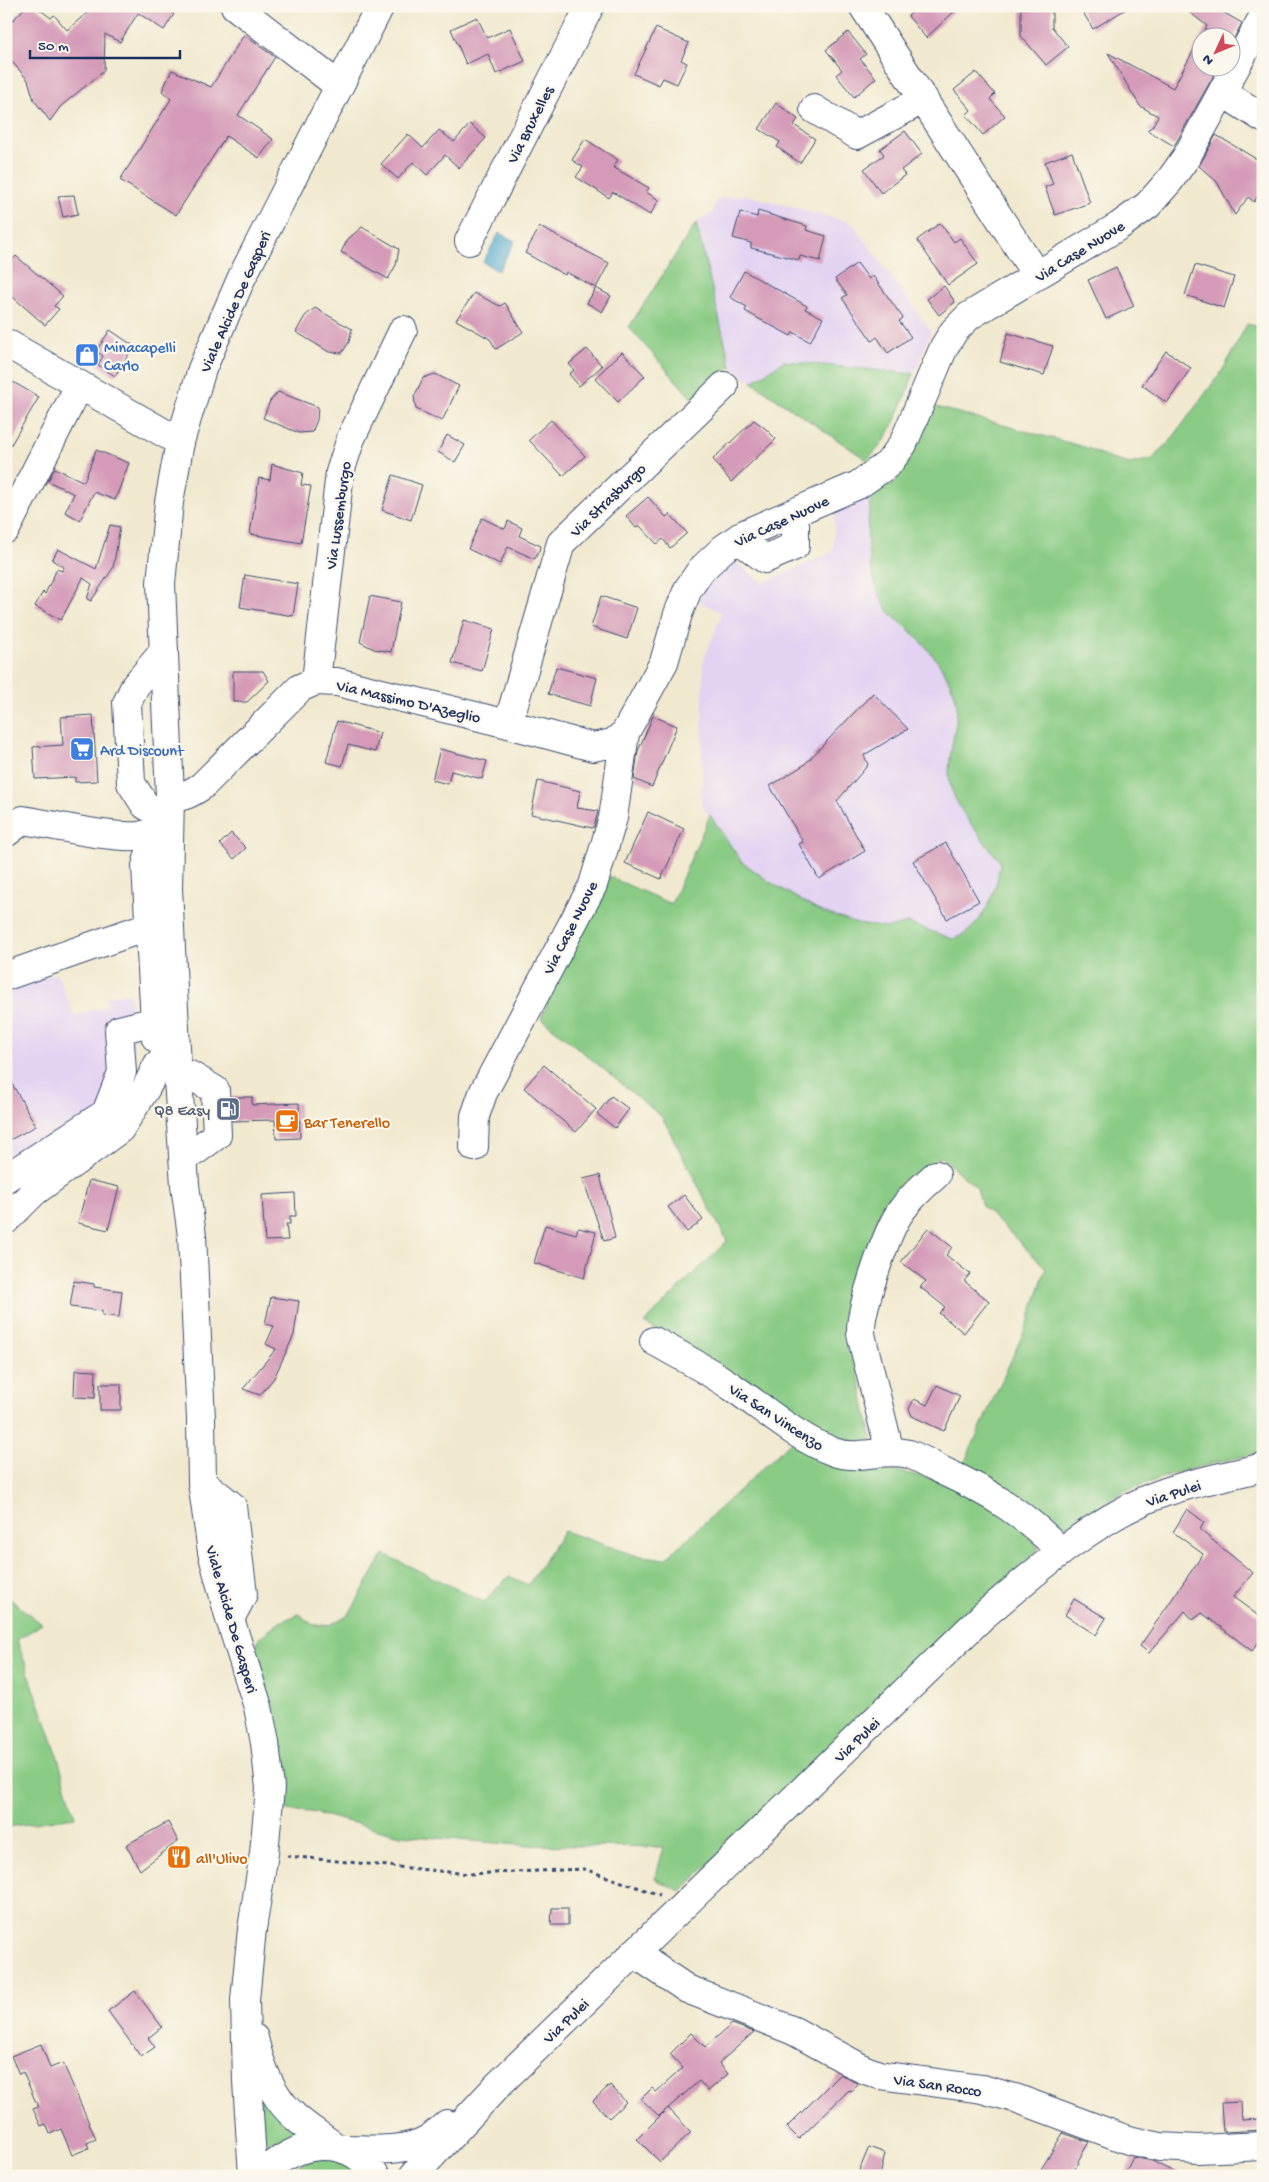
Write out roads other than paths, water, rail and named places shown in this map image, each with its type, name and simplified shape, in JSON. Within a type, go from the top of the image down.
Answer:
[{"type":"street","points":[[235,6],[339,86]]},
{"type":"street","name":"Viale Alcide De Gasperi","points":[[167,820],[161,583],[169,502],[180,442],[202,369],[242,277],[380,6]]},
{"type":"street","name":"Via Bruxelles","points":[[469,241],[590,6]]},
{"type":"street","points":[[863,6],[1037,276]]},
{"type":"street","name":"Via Case Nuove","points":[[474,1148],[475,1116],[483,1093],[593,885],[613,818],[625,733],[664,662],[678,614],[688,589],[701,570],[723,549],[744,534],[858,484],[888,464],[902,444],[944,348],[954,331],[969,316],[1119,226],[1148,205],[1170,180],[1187,156],[1263,17]]},
{"type":"street","points":[[1222,92],[1263,118]]},
{"type":"street","points":[[814,109],[857,135],[924,99]]},
{"type":"street","name":"Via Lussemburgo","points":[[316,681],[340,472],[351,438],[403,330]]},
{"type":"street","points":[[6,343],[180,442]]},
{"type":"street","points":[[6,529],[79,386]]},
{"type":"street","name":"Via Strasburgo","points":[[508,724],[561,543],[724,386]]},
{"type":"street","points":[[164,651],[135,686],[127,702],[131,783],[144,805],[167,820],[180,889],[196,1186],[192,1236]]},
{"type":"street","name":"Via Massimo D'Azeglio","points":[[167,820],[180,815],[202,786],[300,688],[316,681],[337,682],[593,747],[613,743],[625,733]]},
{"type":"street","points":[[6,833],[23,820],[112,835],[141,836],[167,820]]},
{"type":"street","points":[[167,820],[146,866],[155,1021],[167,1056]]},
{"type":"street","points":[[167,820],[167,1056],[192,1236]]},
{"type":"street","points":[[112,835],[128,846],[146,866]]},
{"type":"street","points":[[6,976],[149,926]]},
{"type":"street","points":[[6,1178],[106,1113],[122,1072],[119,1030],[155,1021]]},
{"type":"street","points":[[6,1220],[34,1192],[120,1129],[167,1056]]},
{"type":"street","points":[[890,1452],[864,1347],[861,1330],[864,1310],[890,1230],[910,1200],[936,1175]]},
{"type":"street","name":"Viale Alcide De Gasperi","points":[[192,1236],[201,1419],[202,1482],[212,1552],[230,1619],[258,1707],[270,1788],[264,1853],[252,1929],[245,2000]]},
{"type":"street","name":"Via San Vincenzo","points":[[654,1340],[734,1388],[770,1416],[834,1452],[849,1456],[890,1452],[908,1454],[981,1489],[1014,1509],[1036,1526],[1061,1551]]},
{"type":"street","name":"Via Pulei","points":[[498,2085],[983,1616],[1061,1551],[1107,1519],[1146,1499],[1263,1467]]},
{"type":"street","name":"Via San Rocco","points":[[634,1953],[687,1990],[794,2031],[863,2069],[878,2075],[982,2089],[1128,2140],[1160,2147],[1198,2149],[1263,2146]]},
{"type":"street","points":[[245,2000],[258,2056],[272,2090],[290,2113],[340,2148],[369,2164],[376,2176]]},
{"type":"street","points":[[245,2000],[247,2081],[253,2176]]},
{"type":"street","points":[[262,2176],[280,2160],[294,2151],[314,2146],[386,2150],[406,2147],[427,2140],[498,2085]]},
{"type":"street","points":[[414,2176],[498,2085]]},
{"type":"water","points":[[499,233],[515,241],[498,271],[483,262]]},
{"type":"place","name":"Minacapelli Carlo","points":[[87,355]]},
{"type":"place","name":"Ard Discount","points":[[82,749]]},
{"type":"place","name":"Q8 Easy","points":[[228,1109]]},
{"type":"place","name":"Bar Tenerello","points":[[287,1121]]},
{"type":"place","name":"all'Ulivo","points":[[179,1857]]}]
